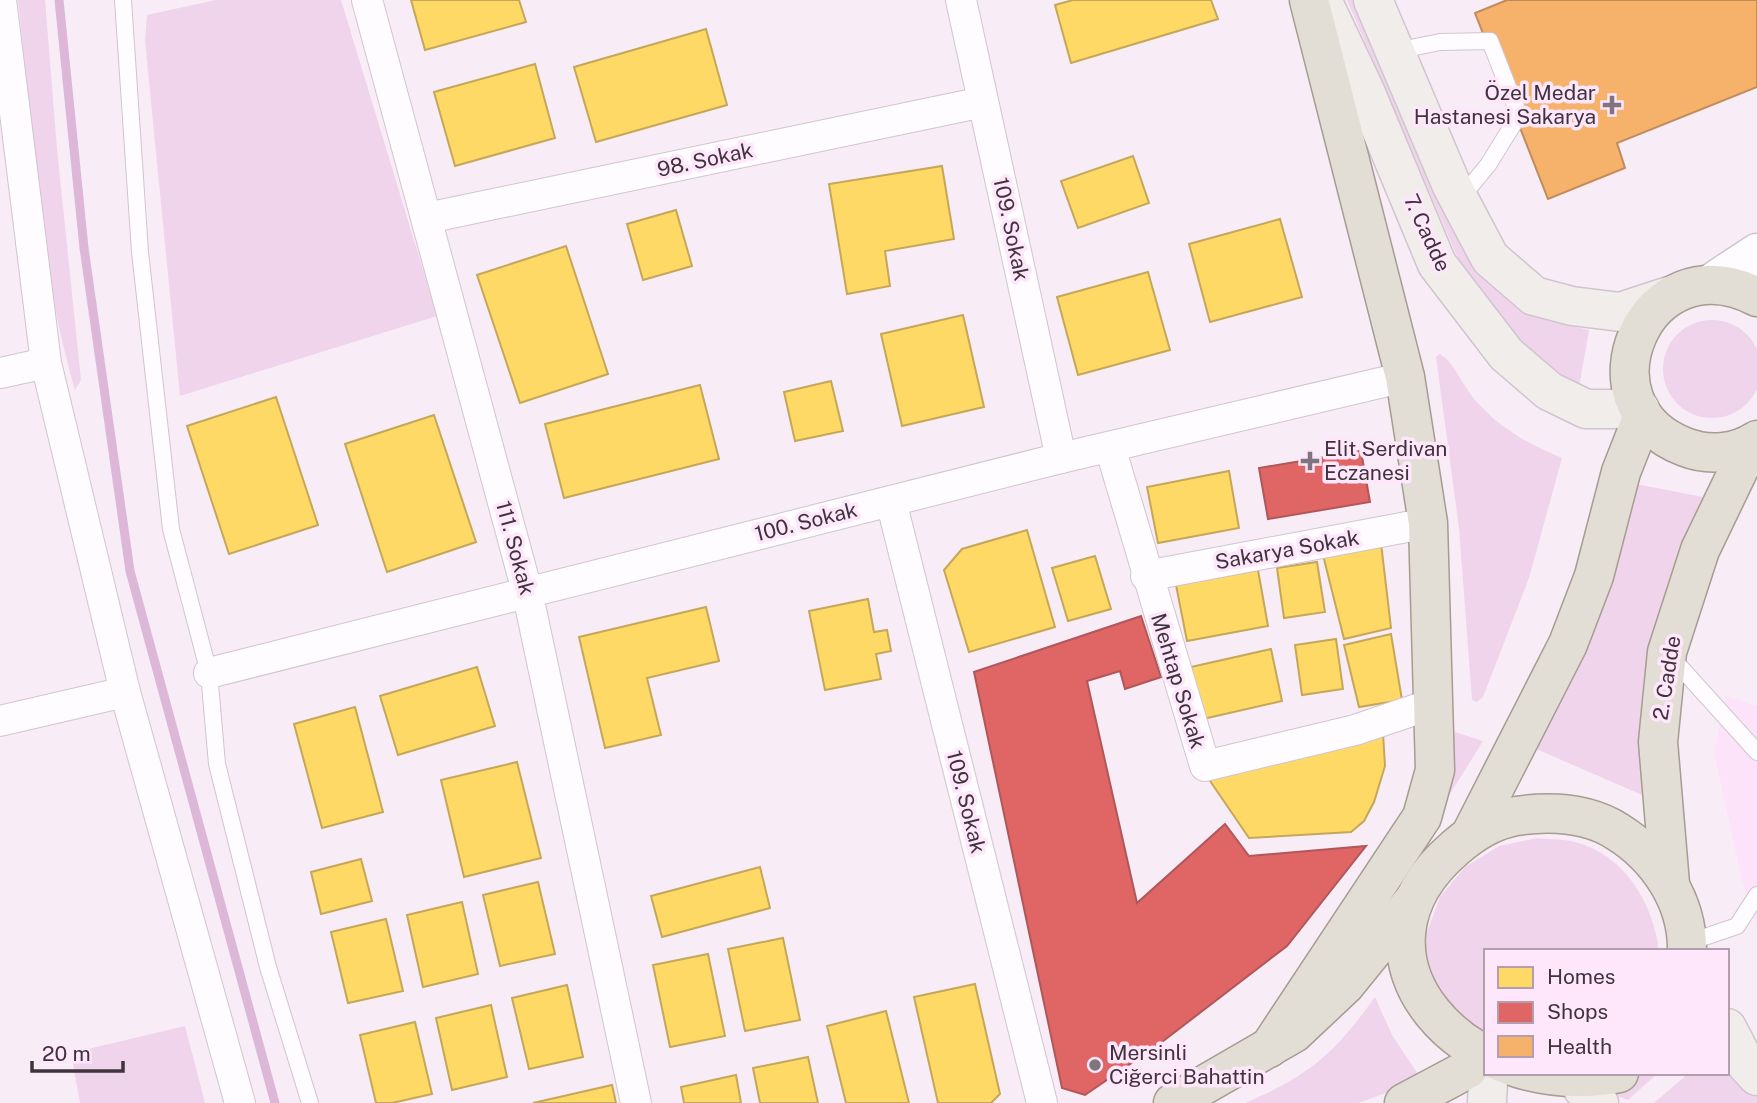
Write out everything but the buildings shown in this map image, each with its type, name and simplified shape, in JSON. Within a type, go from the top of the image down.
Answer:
[{"type":"main road","points":[[1269,1048],[1422,817],[1435,770],[1428,523],[1405,377],[1309,0]]},
{"type":"main road","name":"7. Cadde","points":[[1322,0],[1365,91],[1437,264],[1506,354],[1549,391],[1586,409],[1642,412]]},
{"type":"main road","name":"7. Cadde","points":[[1375,1],[1459,200],[1490,258],[1534,296],[1572,306],[1620,312],[1669,296]]},
{"type":"main road","points":[[1754,442],[1713,453],[1692,450],[1673,443],[1642,412],[1629,375],[1631,351],[1638,329],[1651,311],[1669,296],[1710,284],[1742,289],[1757,297]]},
{"type":"main road","points":[[1472,834],[1568,644],[1594,576],[1620,472],[1642,412]]},
{"type":"main road","name":"2. Cadde","points":[[1670,884],[1658,742],[1667,652],[1700,550],[1754,442]]},
{"type":"main road","points":[[1173,1103],[1294,1033],[1345,985],[1419,893],[1441,860],[1472,834],[1506,818],[1544,812],[1582,816],[1617,831],[1647,854],[1670,884],[1682,913],[1687,949]]},
{"type":"main road","points":[[1419,893],[1408,931],[1408,971],[1419,1009],[1439,1042],[1481,1084]]},
{"type":"main road","points":[[1729,1032],[1746,1063],[1757,1076]]},
{"type":"main road","points":[[1404,1103],[1481,1084],[1579,1096],[1616,1075]]},
{"type":"street","points":[[1,0],[46,363],[125,692],[240,1103]]},
{"type":"street","name":"111. Sokak","points":[[368,0],[527,591],[636,1103]]},
{"type":"street","name":"109. Sokak","points":[[961,0],[1062,458]]},
{"type":"street","name":"98. Sokak","points":[[427,218],[983,102]]},
{"type":"street","points":[[1710,284],[1757,253]]},
{"type":"street","points":[[0,373],[46,363]]},
{"type":"street","name":"100. Sokak","points":[[209,673],[891,500],[1405,377]]},
{"type":"street","name":"Mehtap Sokak","points":[[1110,447],[1146,576],[1205,766],[1356,730],[1435,703]]},
{"type":"street","name":"109. Sokak","points":[[891,500],[1042,1103]]},
{"type":"street","name":"Sakarya Sokak","points":[[1146,576],[1428,523]]},
{"type":"street","points":[[0,721],[125,692]]},
{"type":"lane","points":[[123,0],[140,252],[171,529],[209,673],[217,764],[268,967],[310,1103]]},
{"type":"lane","points":[[1396,51],[1440,43],[1490,41],[1519,116],[1488,165],[1459,200]]},
{"type":"lane","points":[[1667,652],[1757,752]]},
{"type":"lane","points":[[1687,949],[1737,926],[1757,895]]},
{"type":"shaded area","points":[[18,0],[45,0],[57,149],[81,380],[75,390],[53,295],[45,246]]},
{"type":"shaded area","points":[[216,0],[341,0],[437,316],[180,396],[145,41],[147,15]]},
{"type":"shaded area","points":[[1347,0],[1362,0],[1531,313],[1549,321],[1589,330],[1579,387],[1526,350],[1465,275]]},
{"type":"shaded area","points":[[1712,320],[1731,324],[1747,334],[1757,350],[1757,388],[1747,404],[1731,414],[1712,418],[1693,414],[1677,404],[1667,388],[1663,369],[1667,350],[1677,334],[1693,324]]},
{"type":"shaded area","points":[[1440,354],[1450,363],[1485,411],[1527,441],[1562,458],[1529,578],[1483,697],[1477,702],[1472,700],[1459,528],[1436,357]]},
{"type":"shaded area","points":[[1636,484],[1703,497],[1688,536],[1649,798],[1534,748]]},
{"type":"shaded area","points":[[1726,696],[1757,706],[1757,925],[1742,880],[1714,753]]},
{"type":"shaded area","points":[[1455,732],[1483,741],[1415,850],[1446,764]]},
{"type":"shaded area","points":[[1537,838],[1570,841],[1593,848],[1608,858],[1634,883],[1650,916],[1659,949],[1484,949],[1484,1055],[1426,974],[1426,935],[1440,897],[1465,867],[1499,846]]},
{"type":"shaded area","points":[[1375,997],[1392,1035],[1422,1080],[1358,1103],[1245,1103],[1287,1083],[1319,1061],[1346,1034]]},
{"type":"shaded area","points":[[185,1026],[205,1103],[80,1103],[71,1053]]},
{"type":"shaded area","points":[[1729,1058],[1757,1091],[1757,1103],[1654,1103],[1687,1075],[1729,1075]]},
{"type":"shaded area","points":[[1629,1075],[1656,1075],[1628,1100],[1615,1095],[1615,1089]]},
{"type":"waterway","points":[[59,0],[84,248],[130,571],[275,1103]]},
{"type":"place","name":"Özel Medar Hastanesi Sakarya","points":[[1612,105]]},
{"type":"place","name":"Elit Serdivan Eczanesi","points":[[1310,461]]},
{"type":"place","name":"Mersinli Ciğerci Bahattin","points":[[1095,1065]]}]
